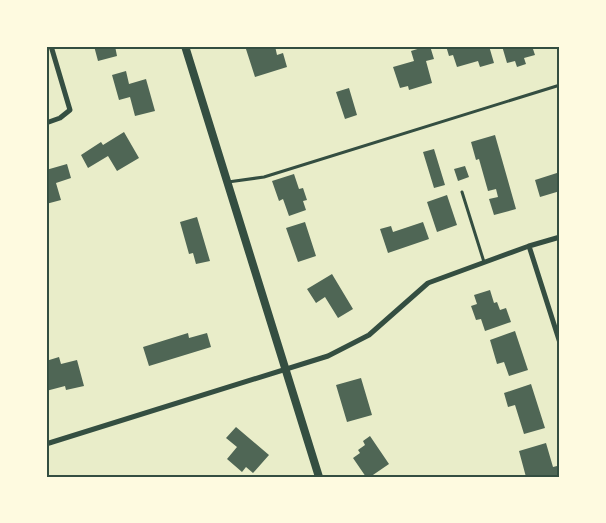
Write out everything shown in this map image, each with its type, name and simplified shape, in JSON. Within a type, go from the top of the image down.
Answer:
[{"type":"street","points":[[46,122],[60,118],[70,110],[51,46]]},
{"type":"street","points":[[186,46],[284,370],[319,477]]},
{"type":"street","points":[[46,444],[328,356],[369,335],[428,284],[529,246],[560,237]]},
{"type":"street","points":[[529,246],[560,342]]},
{"type":"lane","points":[[227,182],[264,177],[560,84]]},
{"type":"lane","points":[[462,192],[485,263]]},
{"type":"building","points":[[94,46],[115,46],[117,56],[98,61]]},
{"type":"building","points":[[245,46],[275,46],[277,55],[283,53],[287,67],[255,77]]},
{"type":"building","points":[[430,46],[434,59],[426,61],[432,83],[409,90],[408,86],[400,88],[393,67],[414,61],[411,51]]},
{"type":"building","points":[[446,46],[489,46],[494,63],[480,67],[478,61],[457,67],[453,55],[449,56]]},
{"type":"building","points":[[502,46],[532,46],[535,55],[524,58],[526,64],[517,67],[515,61],[507,63]]},
{"type":"building","points":[[126,71],[129,84],[146,79],[155,111],[135,116],[130,97],[119,100],[112,75]]},
{"type":"building","points":[[349,88],[357,115],[345,119],[336,92]]},
{"type":"building","points":[[124,132],[139,158],[117,171],[108,156],[88,168],[81,155],[101,142],[103,145]]},
{"type":"building","points":[[495,135],[516,209],[494,215],[489,199],[498,197],[496,189],[488,191],[479,159],[476,160],[471,142]]},
{"type":"building","points":[[434,149],[445,185],[434,188],[423,152]]},
{"type":"building","points":[[67,164],[71,178],[56,183],[61,200],[46,204],[46,170]]},
{"type":"building","points":[[465,166],[469,177],[458,181],[454,169]]},
{"type":"building","points":[[560,172],[560,191],[540,197],[535,180]]},
{"type":"building","points":[[294,174],[299,189],[303,188],[307,200],[303,201],[306,210],[289,216],[283,199],[279,201],[272,181]]},
{"type":"building","points":[[447,195],[457,225],[437,232],[427,202]]},
{"type":"building","points":[[197,217],[210,261],[196,264],[193,253],[189,254],[180,222]]},
{"type":"building","points":[[305,222],[316,256],[298,262],[286,228]]},
{"type":"building","points":[[423,222],[429,239],[388,253],[380,229],[391,226],[393,232]]},
{"type":"building","points":[[332,274],[353,309],[338,318],[325,297],[316,303],[307,289]]},
{"type":"building","points":[[490,290],[494,303],[497,302],[500,310],[506,308],[511,322],[485,331],[481,319],[476,320],[471,306],[477,304],[474,295]]},
{"type":"building","points":[[515,331],[528,370],[509,376],[504,362],[497,364],[490,340]]},
{"type":"building","points":[[188,333],[189,338],[207,333],[211,347],[149,366],[143,347]]},
{"type":"building","points":[[59,357],[61,364],[77,360],[84,386],[66,390],[65,386],[46,391],[46,361]]},
{"type":"building","points":[[361,378],[372,415],[347,422],[336,385]]},
{"type":"building","points":[[531,384],[545,428],[524,434],[515,405],[508,407],[504,393]]},
{"type":"building","points":[[236,427],[269,455],[253,473],[246,467],[242,472],[227,459],[237,447],[226,438]]},
{"type":"building","points":[[370,436],[389,464],[370,477],[366,477],[353,458],[360,453],[358,450],[365,445],[363,441]]},
{"type":"building","points":[[546,443],[553,467],[557,466],[560,477],[526,477],[519,451]]}]
